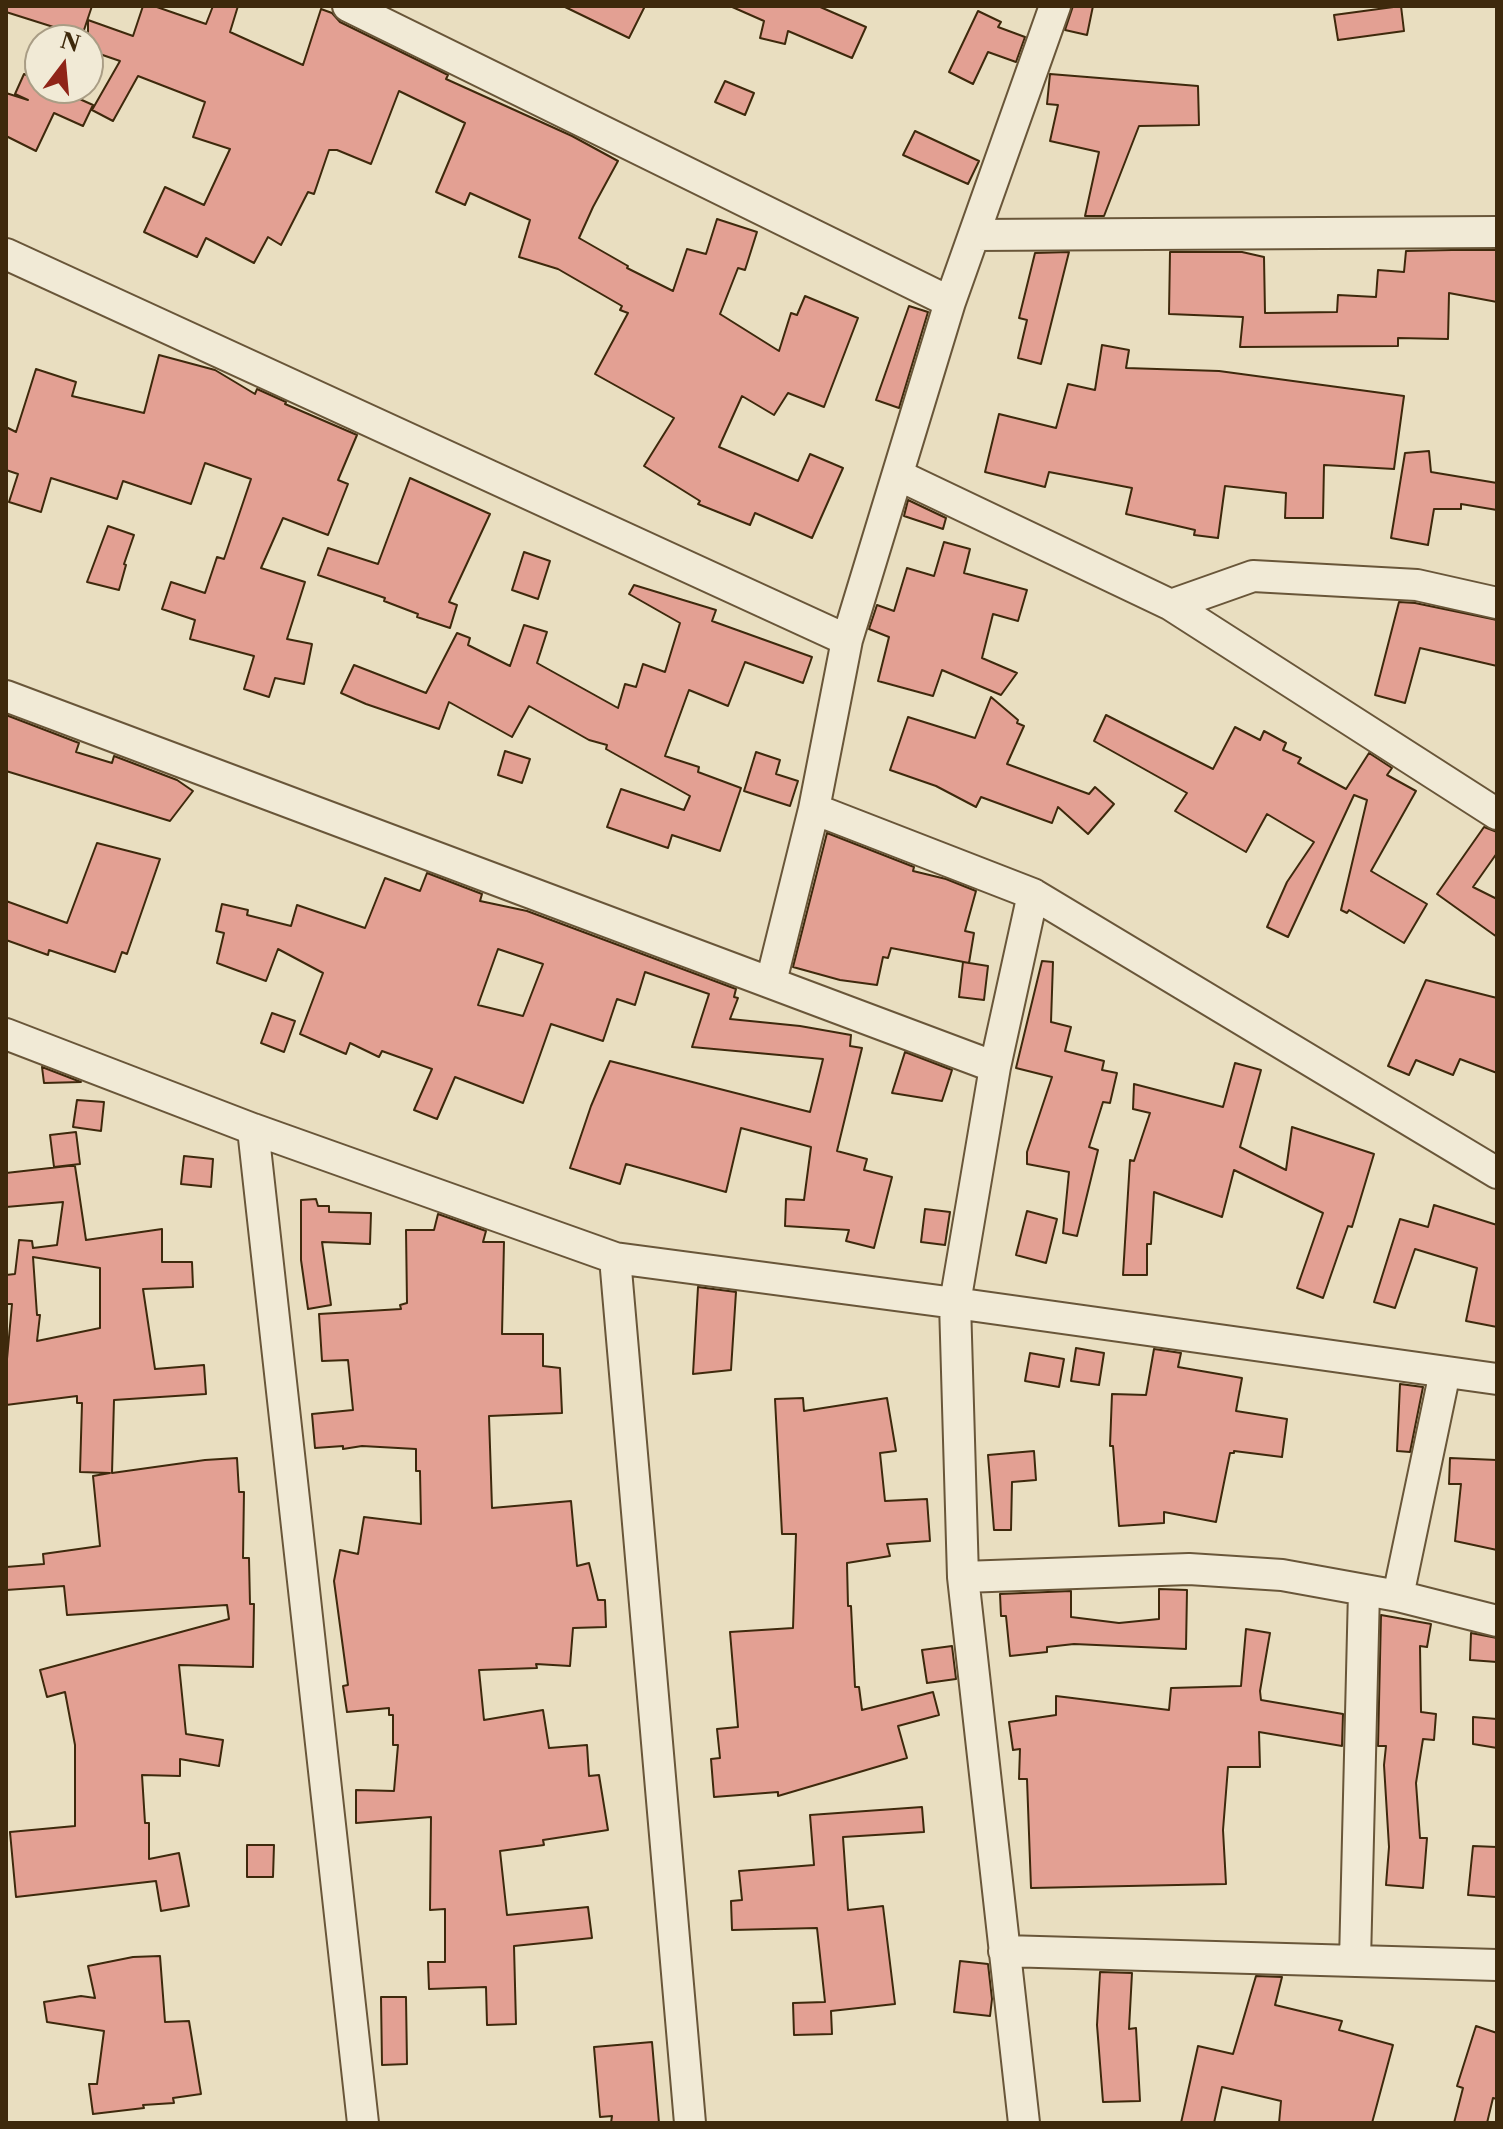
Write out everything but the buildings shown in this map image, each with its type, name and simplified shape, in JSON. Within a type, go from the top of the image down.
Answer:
[{"type":"street","points":[[348,6],[950,302]]},
{"type":"street","points":[[771,982],[814,809],[847,640],[950,302],[1055,6]]},
{"type":"street","points":[[974,235],[1497,232]]},
{"type":"street","points":[[6,254],[847,640]]},
{"type":"street","points":[[898,475],[1171,605],[1497,814]]},
{"type":"street","points":[[1171,605],[1253,576],[1417,585],[1497,603]]},
{"type":"street","points":[[6,696],[995,1067]]},
{"type":"street","points":[[814,809],[1033,894],[1497,1173]]},
{"type":"street","points":[[1024,2123],[963,1577],[955,1303],[995,1067],[1033,894]]},
{"type":"street","points":[[6,1034],[253,1129],[615,1258],[1497,1379]]},
{"type":"street","points":[[253,1129],[363,2123]]},
{"type":"street","points":[[615,1258],[690,2123]]},
{"type":"street","points":[[1398,1596],[1445,1372]]},
{"type":"street","points":[[963,1577],[1189,1569],[1282,1575],[1398,1596],[1497,1621]]},
{"type":"street","points":[[1355,1961],[1364,1591]]},
{"type":"street","points":[[1004,1951],[1497,1965]]}]
